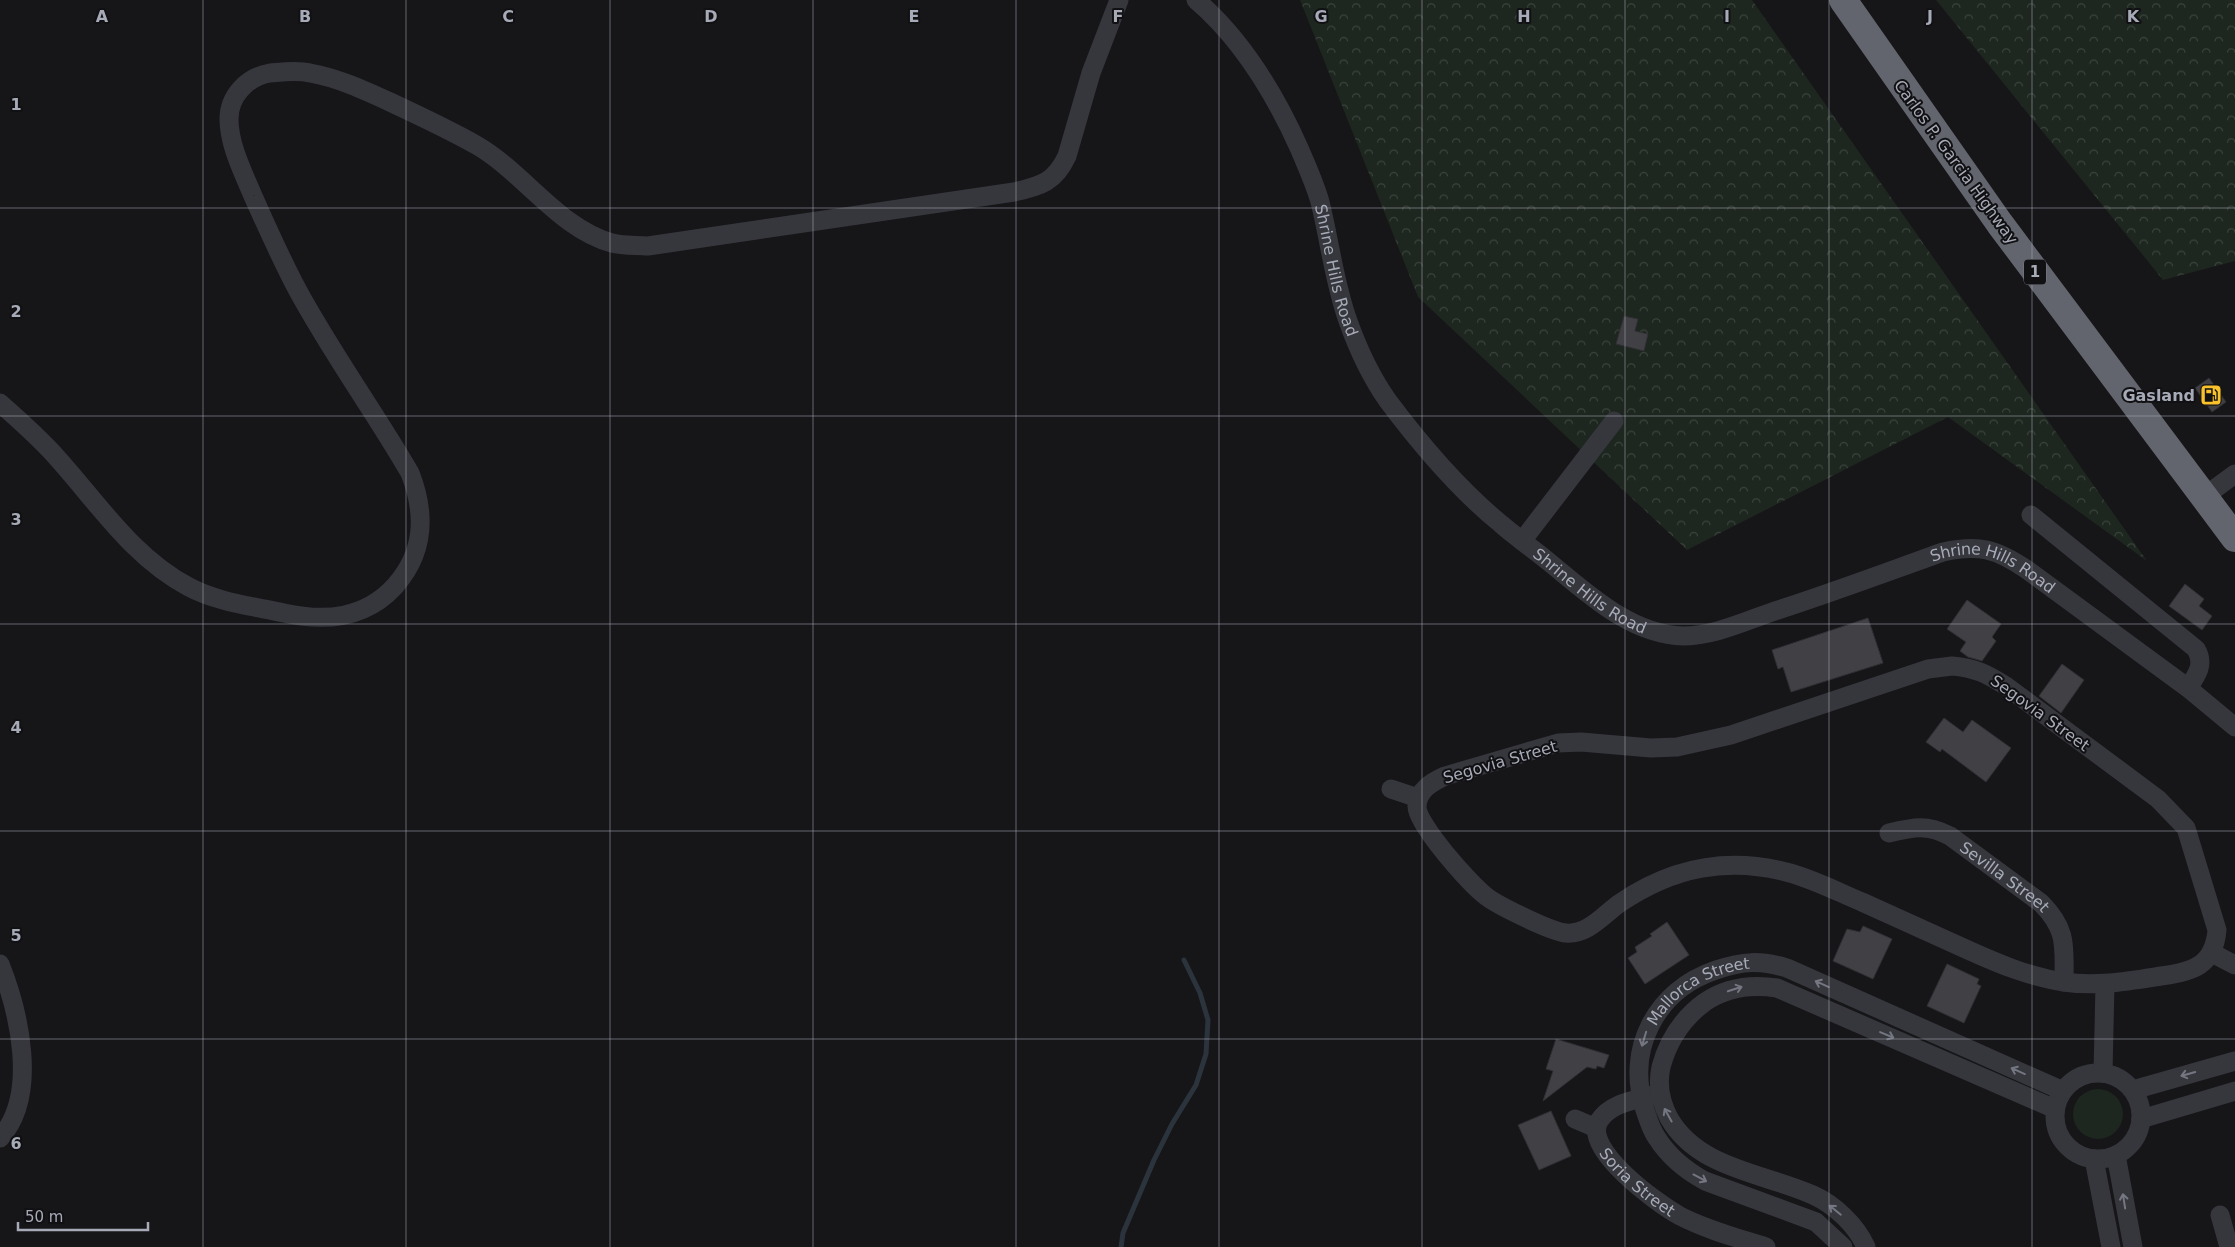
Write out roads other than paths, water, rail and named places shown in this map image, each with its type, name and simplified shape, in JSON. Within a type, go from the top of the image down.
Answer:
[{"type":"highway","name":"Carlos P. Garcia Highway","points":[[1843,0],[2000,224],[2235,538]]},
{"type":"street","points":[[0,403],[49,450],[125,536],[168,575],[191,588],[222,600],[300,617],[348,616],[368,608],[384,598],[410,566],[416,548],[421,512],[417,492],[410,473],[298,290],[245,177],[230,134],[229,119],[230,105],[236,92],[251,80],[272,73],[308,72],[328,77],[362,90],[480,147],[523,179],[564,218],[581,230],[613,244],[648,246],[1014,192],[1043,184],[1057,173],[1067,156],[1091,74],[1120,0]]},
{"type":"street","name":"Shrine Hills Road","points":[[1196,0],[1214,16],[1240,46],[1288,123],[1320,201],[1338,292],[1349,323],[1374,378],[1406,424],[1453,478],[1500,524],[1599,602],[1623,618],[1666,635],[1685,636],[1721,629],[1943,552],[1979,547],[1993,550],[2009,557],[2188,688],[2235,727]]},
{"type":"street","points":[[1522,540],[1614,421]]},
{"type":"street","points":[[2205,496],[2235,474]]},
{"type":"street","points":[[2031,515],[2196,649],[2200,666],[2188,688]]},
{"type":"street","name":"Segovia Street","points":[[1418,798],[1425,788],[1445,776],[1558,743],[1602,742],[1651,748],[1677,747],[1700,743],[1731,735],[1928,669],[1952,666],[1972,668],[1989,675],[2006,686],[2158,799],[2174,814],[2188,835],[2214,917],[2217,930],[2216,942],[2212,953]]},
{"type":"street","points":[[1391,789],[1418,798],[1417,809],[1423,823],[1476,887],[1499,904],[1566,933],[1588,928],[1639,891],[1665,878],[1696,868],[1726,864],[1756,866],[1790,873],[1822,885],[2002,965],[2064,982],[2104,984],[2182,974],[2195,969],[2205,962],[2212,953],[2235,965]]},
{"type":"street","name":"Sevilla Street","points":[[1890,833],[1913,827],[1926,827],[1938,830],[1950,836],[2040,903],[2052,915],[2060,928],[2064,944],[2064,982]]},
{"type":"street","name":"Mallorca Street","points":[[1842,1247],[1816,1222],[1705,1181],[1688,1171],[1665,1150],[1656,1136],[1641,1098],[1640,1058],[1643,1041],[1650,1024],[1660,1008],[1691,981],[1709,973],[1747,962],[1768,962],[2063,1090]]},
{"type":"street","points":[[0,964],[17,1015],[22,1085],[17,1109],[8,1130],[0,1138]]},
{"type":"street","points":[[2103,1073],[2104,984]]},
{"type":"street","name":"Mallorca Street","points":[[1866,1247],[1857,1231],[1843,1216],[1813,1195],[1716,1160],[1699,1151],[1685,1139],[1673,1124],[1664,1108],[1659,1093],[1659,1078],[1663,1059],[1679,1028],[1691,1013],[1707,1001],[1726,991],[1744,986],[1777,988],[2055,1109]]},
{"type":"street","points":[[1844,1017],[1852,997]]},
{"type":"street","points":[[2133,1090],[2235,1061]]},
{"type":"street","points":[[2141,1119],[2227,1093],[2211,1068]]},
{"type":"street","points":[[2103,1073],[2120,1078],[2133,1090],[2138,1099],[2141,1119],[2139,1130],[2134,1140],[2116,1155],[2094,1159],[2084,1157],[2067,1146],[2056,1129],[2055,1109],[2063,1090],[2074,1080],[2088,1074],[2103,1073]]},
{"type":"street","name":"Soria Street","points":[[1659,1093],[1610,1109],[1603,1115],[1596,1128],[1597,1136],[1604,1150],[1643,1192],[1681,1216],[1766,1247]]},
{"type":"street","points":[[1575,1119],[1596,1128]]},
{"type":"street","points":[[2116,1155],[2133,1247]]},
{"type":"street","points":[[2094,1159],[2112,1247]]},
{"type":"street","points":[[2221,1210],[2229,1247]]},
{"type":"waterway","points":[[1121,1247],[1123,1233],[1154,1160],[1172,1124],[1196,1085],[1206,1054],[1208,1020],[1200,993],[1184,960]]},
{"type":"place","name":"Gasland","points":[[2211,395]]}]
